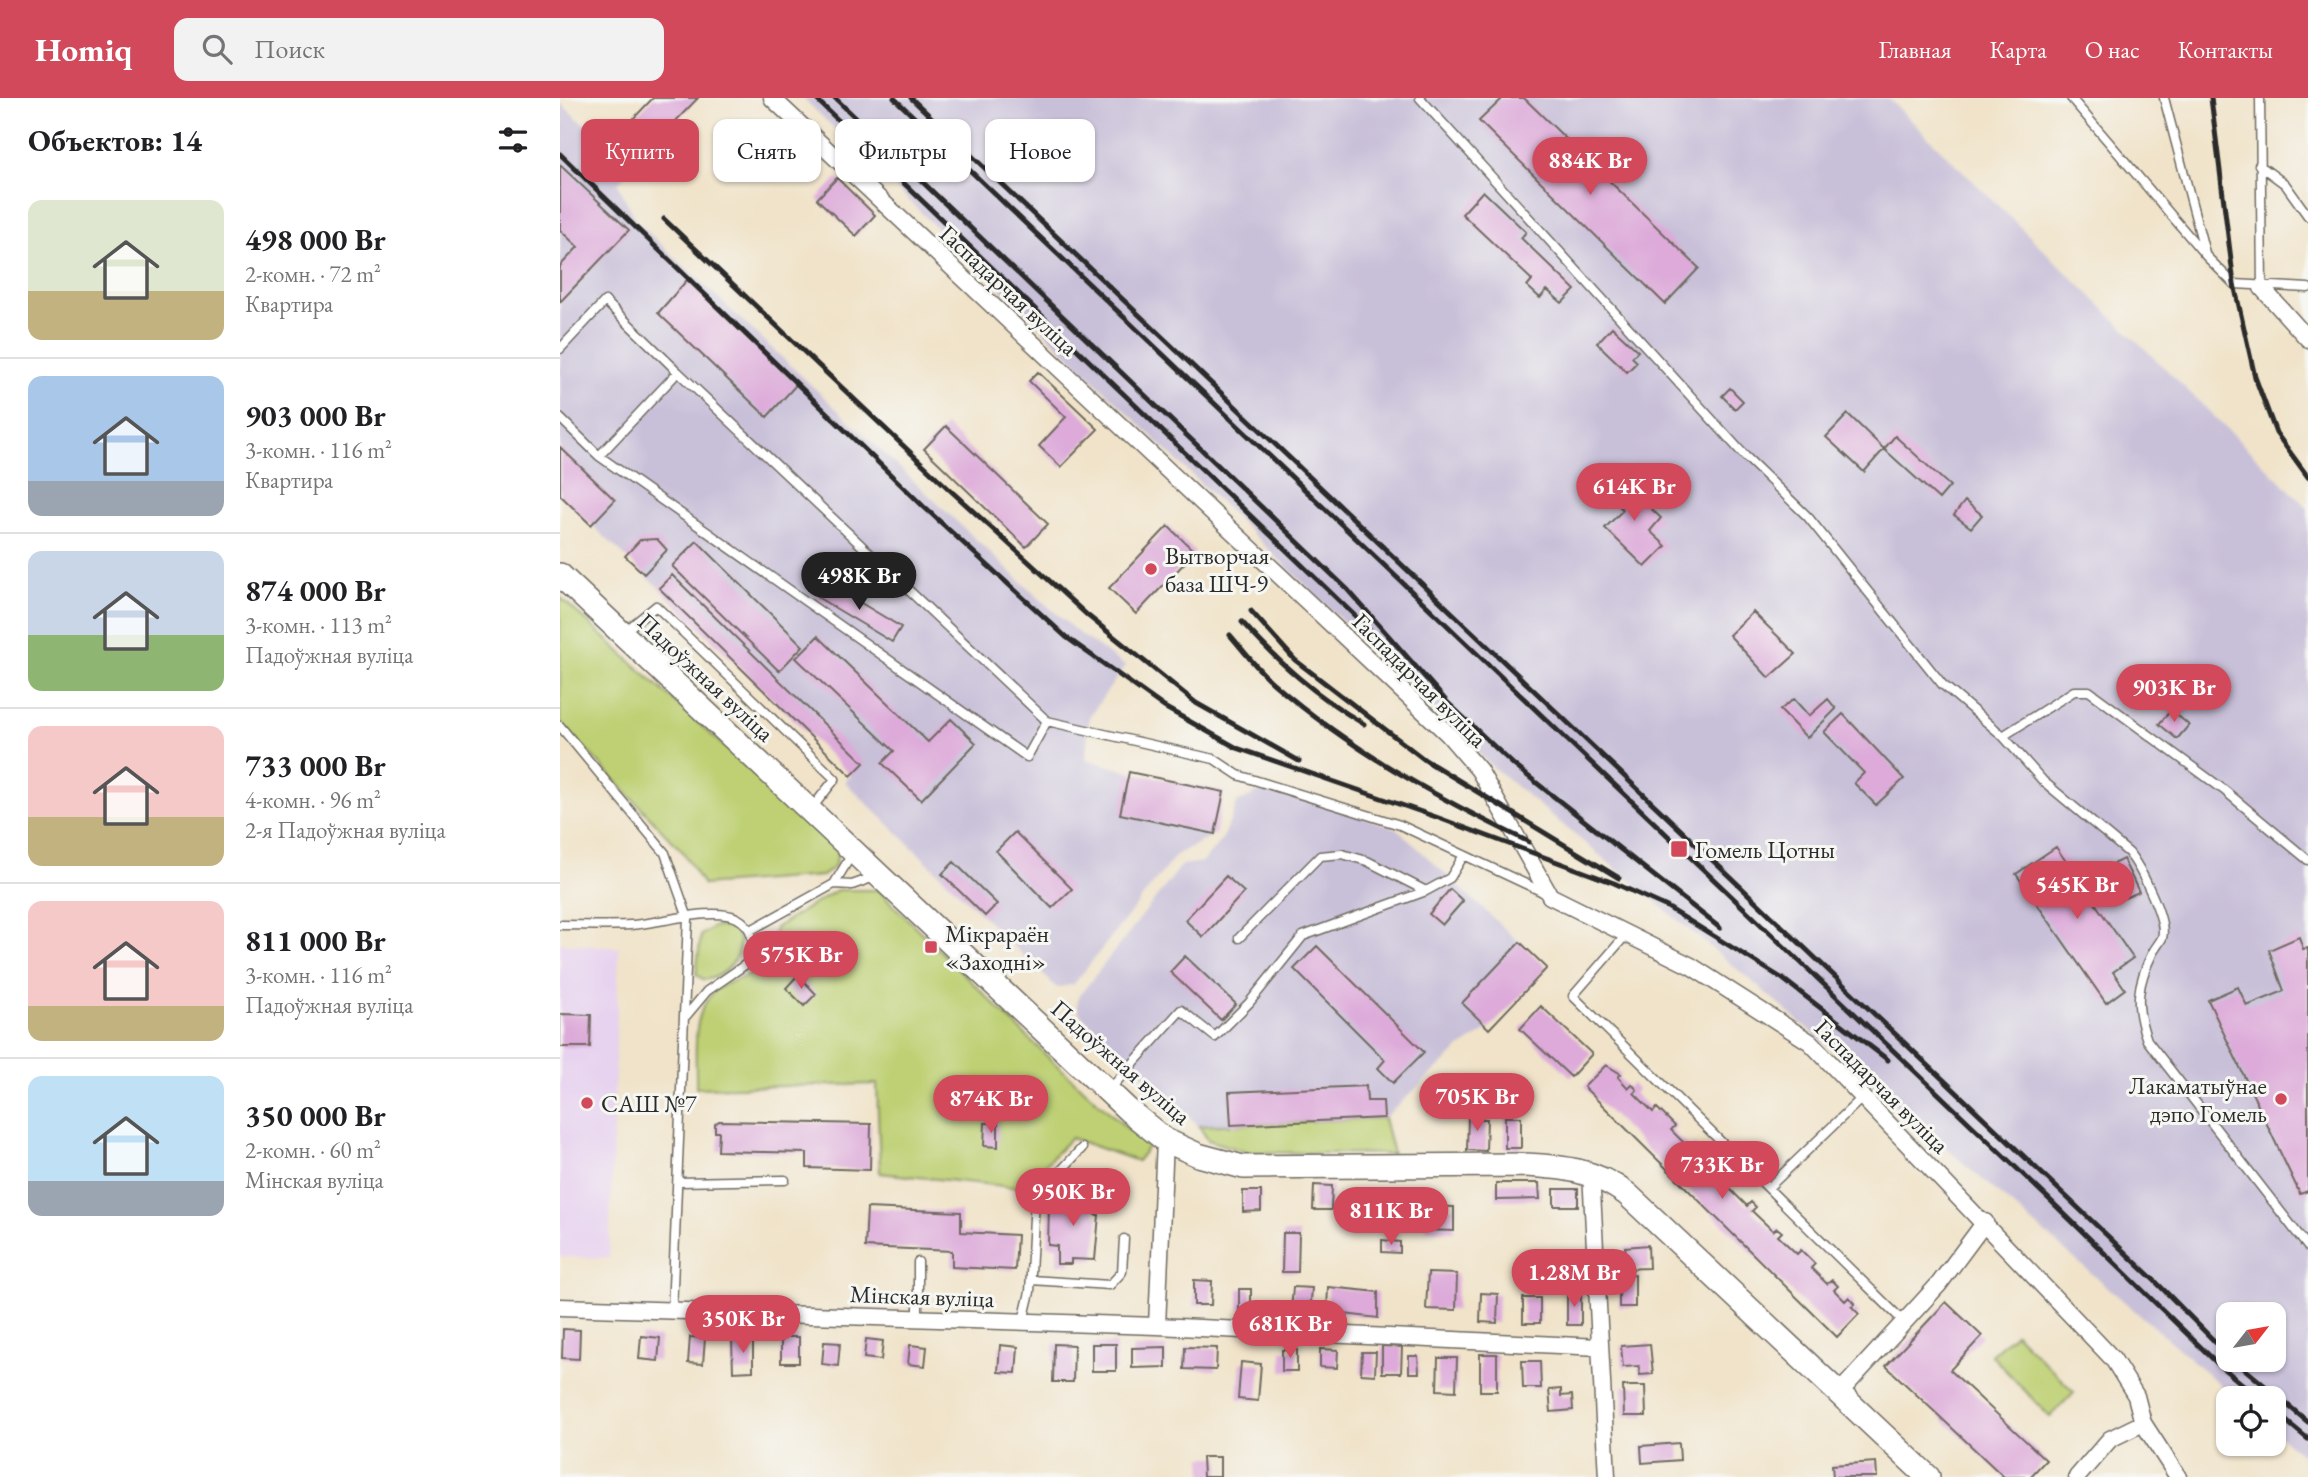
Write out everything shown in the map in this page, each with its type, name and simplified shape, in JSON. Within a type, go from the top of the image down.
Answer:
[{"type":"main road","name":"Падоўжная вуліца","points":[[560,575],[1108,1091],[1165,1140],[1198,1155],[1243,1167],[1525,1165],[1591,1172]]},
{"type":"main road","points":[[1591,1172],[1627,1194],[1928,1477]]},
{"type":"street","name":"Гаспадарчая вуліца","points":[[772,98],[1448,734],[1479,770],[1550,896],[1691,966],[1810,1042],[2113,1359],[2136,1396],[2143,1423],[2178,1477]]},
{"type":"street","points":[[2262,288],[2308,339]]},
{"type":"street","points":[[1157,1326],[1165,1140]]},
{"type":"street","points":[[1591,1172],[1607,1477]]},
{"type":"street","points":[[1839,1393],[1939,1284],[1984,1222]]},
{"type":"street","name":"Мінская вуліца","points":[[560,1307],[1157,1326],[1600,1347]]},
{"type":"street","points":[[2077,1477],[2110,1439],[2143,1423]]},
{"type":"lane","points":[[1420,98],[1745,456],[1808,517],[1942,684],[2003,736],[2043,781],[2129,853],[2137,863],[2163,923],[2162,937],[2138,984],[2140,1020],[2147,1040],[2308,1247]]},
{"type":"lane","points":[[2071,98],[2206,256],[2235,284],[2262,288],[2308,288]]},
{"type":"lane","points":[[2164,98],[2206,256]]},
{"type":"lane","points":[[2260,98],[2262,288]]},
{"type":"lane","points":[[2259,165],[2285,184],[2308,216]]},
{"type":"lane","points":[[560,349],[605,301],[1047,721],[1214,759],[1238,775],[1400,825],[1550,896]]},
{"type":"lane","points":[[599,456],[678,372]]},
{"type":"lane","points":[[560,418],[599,456],[1027,757],[1047,721]]},
{"type":"lane","points":[[622,634],[656,606],[835,779],[810,810]]},
{"type":"lane","points":[[2003,736],[2074,691],[2089,691],[2224,790],[2308,860]]},
{"type":"lane","points":[[560,726],[665,853],[688,918],[672,1311]]},
{"type":"lane","points":[[751,930],[834,884],[853,851]]},
{"type":"lane","points":[[1239,938],[1321,856],[1342,854],[1367,860],[1426,891]]},
{"type":"lane","points":[[1108,1091],[1181,1010],[1214,1037],[1249,1003],[1303,936],[1426,891],[1450,878],[1464,855]]},
{"type":"lane","points":[[834,884],[852,885],[879,875]]},
{"type":"lane","points":[[560,925],[632,925],[722,915],[736,918],[751,930],[754,942],[752,960],[708,990],[686,1016]]},
{"type":"lane","points":[[1626,935],[1573,996],[1904,1322]]},
{"type":"lane","points":[[1768,1188],[1864,1096]]},
{"type":"lane","points":[[1023,1321],[1031,1280],[1035,1199],[1082,1148]]},
{"type":"lane","points":[[679,1182],[785,1180]]},
{"type":"lane","points":[[1031,1280],[1110,1285],[1122,1272],[1124,1239]]},
{"type":"lane","points":[[918,1262],[918,1318]]},
{"type":"shaded area","points":[[803,98],[1888,98],[2308,508],[2308,1460],[2286,1441],[2286,1386],[2222,1386],[1766,993],[1493,767],[890,182],[971,182],[971,119],[835,119],[835,129]]},
{"type":"shaded area","points":[[560,103],[581,121],[581,182],[620,182],[618,184],[636,221],[1032,592],[1077,632],[1125,666],[1089,717],[1086,759],[1129,772],[1224,792],[1215,834],[1176,855],[1074,984],[1057,988],[845,782],[863,763],[672,575],[659,588],[560,495]]},
{"type":"shaded area","points":[[1268,787],[1396,828],[1547,968],[1489,1029],[1460,1048],[1384,1118],[1199,1126],[1080,1014],[1077,1005],[1079,996],[1182,865],[1203,862],[1223,838],[1237,803]]},
{"type":"shaded area","name":"САШ №7","points":[[560,943],[619,948],[609,1258],[560,1257]]},
{"type":"green space","points":[[560,597],[839,851],[834,867],[822,876],[703,885],[683,852],[560,722]]},
{"type":"green space","points":[[837,890],[878,890],[1049,1058],[1148,1147],[1137,1161],[1071,1138],[1022,1188],[880,1173],[877,1084],[696,1088],[696,1033],[703,1007],[710,996],[726,984],[766,968],[775,928]]},
{"type":"green space","points":[[715,926],[735,929],[739,946],[728,968],[713,978],[704,980],[696,974],[701,935]]},
{"type":"green space","points":[[1384,1118],[1393,1154],[1246,1152],[1208,1140],[1199,1126]]},
{"type":"green space","points":[[2015,1333],[2074,1392],[2050,1417],[1991,1355]]},
{"type":"building","points":[[653,98],[698,98],[678,119],[633,119]]},
{"type":"building","points":[[1503,98],[1524,98],[1699,268],[1665,304],[1479,121]]},
{"type":"building","points":[[560,165],[629,230],[560,302],[560,266],[578,247],[560,230]]},
{"type":"building","points":[[835,180],[841,182],[875,215],[856,236],[817,199]]},
{"type":"building","points":[[1483,191],[1526,232],[1521,238],[1575,290],[1562,303],[1547,290],[1540,298],[1527,286],[1532,280],[1462,214]]},
{"type":"building","points":[[687,280],[796,385],[767,417],[658,313]]},
{"type":"building","points":[[1612,327],[1638,351],[1632,357],[1637,362],[1627,372],[1597,343]]},
{"type":"building","points":[[1038,372],[1098,429],[1061,467],[1039,446],[1066,417],[1029,381]]},
{"type":"building","points":[[1730,388],[1743,401],[1735,409],[1722,396]]},
{"type":"building","points":[[1848,414],[1884,449],[1864,472],[1826,437]]},
{"type":"building","points":[[946,426],[1048,524],[1026,547],[924,449]]},
{"type":"building","points":[[1895,436],[1950,486],[1939,499],[1884,449]]},
{"type":"building","points":[[560,447],[615,500],[591,525],[560,495]]},
{"type":"building","points":[[1615,475],[1661,518],[1650,531],[1666,546],[1645,567],[1605,528],[1623,510],[1602,488]]},
{"type":"building","points":[[1965,501],[1982,515],[1971,528],[1954,515]]},
{"type":"building","points":[[1168,526],[1195,552],[1136,614],[1109,588]]},
{"type":"building","points":[[657,539],[667,550],[644,574],[625,556],[640,540]]},
{"type":"building","points":[[697,541],[803,646],[779,671],[672,566]]},
{"type":"building","points":[[672,575],[864,763],[851,776],[659,588]]},
{"type":"building","points":[[826,582],[901,627],[892,642],[817,597]]},
{"type":"building","points":[[1753,612],[1796,654],[1769,678],[1729,635]]},
{"type":"building","points":[[818,636],[928,742],[951,719],[976,743],[921,800],[882,763],[894,751],[796,658]]},
{"type":"building","points":[[1794,699],[1809,716],[1828,699],[1836,709],[1807,738],[1780,710]]},
{"type":"building","points":[[2171,710],[2189,725],[2177,739],[2159,724]]},
{"type":"building","points":[[1843,714],[1904,779],[1876,805],[1854,783],[1864,773],[1824,732]]},
{"type":"building","points":[[1129,772],[1224,792],[1215,834],[1120,814]]},
{"type":"building","points":[[1015,832],[1072,889],[1052,908],[996,851]]},
{"type":"building","points":[[2056,847],[2133,958],[2113,972],[2125,989],[2106,1003],[2016,874]]},
{"type":"building","points":[[2123,859],[2139,892],[2125,898],[2109,866]]},
{"type":"building","points":[[954,862],[997,904],[985,916],[942,874]]},
{"type":"building","points":[[1226,876],[1244,892],[1203,937],[1185,920]]},
{"type":"building","points":[[1450,889],[1463,901],[1442,925],[1429,914]]},
{"type":"building","name":"Лакаматыўнае дэпо Гомель","points":[[2299,937],[2303,949],[2308,948],[2308,1191],[2300,1194],[2208,1000],[2238,987],[2247,1006],[2284,991],[2269,950]]},
{"type":"building","points":[[1520,942],[1547,968],[1489,1029],[1462,1003]]},
{"type":"building","points":[[1317,946],[1424,1052],[1393,1083],[1378,1068],[1385,1060],[1294,969]]},
{"type":"building","points":[[1185,956],[1236,1004],[1221,1020],[1170,972]]},
{"type":"building","points":[[798,975],[816,994],[804,1006],[786,988]]},
{"type":"building","points":[[1541,1006],[1592,1054],[1571,1077],[1520,1029]]},
{"type":"building","points":[[560,1014],[591,1015],[590,1047],[560,1047]]},
{"type":"building","points":[[1606,1065],[1621,1074],[1618,1077],[1628,1088],[1632,1084],[1637,1090],[1634,1093],[1653,1112],[1657,1108],[1675,1126],[1671,1130],[1690,1149],[1694,1145],[1699,1150],[1694,1154],[1720,1179],[1724,1176],[1729,1180],[1725,1184],[1747,1206],[1751,1202],[1756,1207],[1752,1211],[1773,1231],[1777,1228],[1782,1232],[1778,1236],[1797,1254],[1801,1250],[1815,1264],[1811,1268],[1827,1284],[1832,1280],[1838,1286],[1834,1290],[1845,1301],[1849,1297],[1855,1303],[1852,1307],[1859,1314],[1837,1337],[1584,1087]]},
{"type":"building","points":[[1366,1086],[1367,1101],[1383,1101],[1384,1118],[1231,1125],[1229,1092]]},
{"type":"building","points":[[1472,1113],[1481,1113],[1481,1119],[1487,1119],[1486,1151],[1467,1150],[1468,1118],[1472,1118]]},
{"type":"building","points":[[1505,1117],[1521,1117],[1521,1148],[1505,1148]]},
{"type":"building","points":[[719,1121],[871,1124],[870,1170],[807,1168],[807,1153],[718,1151],[719,1132],[715,1132],[715,1124]]},
{"type":"building","points":[[985,1123],[998,1123],[998,1147],[984,1146]]},
{"type":"building","points":[[1496,1183],[1539,1183],[1540,1199],[1496,1200]]},
{"type":"building","points":[[1314,1185],[1332,1186],[1331,1210],[1313,1210]]},
{"type":"building","points":[[1554,1189],[1578,1189],[1578,1206],[1554,1206]]},
{"type":"building","points":[[1058,1190],[1072,1191],[1071,1196],[1096,1197],[1095,1215],[1099,1215],[1095,1260],[1071,1259],[1071,1264],[1057,1264],[1057,1246],[1048,1245],[1049,1206],[1057,1206]]},
{"type":"building","points":[[1243,1191],[1261,1191],[1261,1211],[1243,1212]]},
{"type":"building","points":[[1427,1206],[1454,1207],[1454,1231],[1426,1230]]},
{"type":"building","points":[[867,1208],[961,1212],[961,1232],[1017,1235],[1015,1270],[952,1267],[952,1251],[865,1247]]},
{"type":"building","points":[[1283,1233],[1299,1233],[1298,1272],[1282,1272]]},
{"type":"building","points":[[1382,1240],[1400,1242],[1400,1253],[1382,1252]]},
{"type":"building","points":[[1648,1245],[1649,1268],[1619,1269],[1618,1253],[1626,1253],[1625,1247]]},
{"type":"building","points":[[1428,1273],[1457,1274],[1456,1310],[1426,1309]]},
{"type":"building","points":[[1635,1275],[1635,1307],[1619,1307],[1619,1276]]},
{"type":"building","points":[[1194,1280],[1212,1281],[1211,1305],[1194,1305]]},
{"type":"building","points":[[1293,1287],[1312,1288],[1310,1312],[1291,1311]]},
{"type":"building","points":[[1328,1287],[1378,1292],[1378,1318],[1327,1312]]},
{"type":"building","points":[[1239,1289],[1251,1289],[1251,1310],[1239,1310]]},
{"type":"building","points":[[1481,1293],[1498,1294],[1497,1323],[1480,1322]]},
{"type":"building","points":[[1567,1294],[1581,1294],[1581,1325],[1567,1325]]},
{"type":"building","points":[[1523,1298],[1540,1298],[1540,1323],[1523,1323]]},
{"type":"building","points":[[1946,1302],[1982,1336],[1950,1370],[2046,1460],[2030,1477],[2004,1477],[1886,1366]]},
{"type":"building","points":[[563,1329],[580,1330],[579,1359],[562,1358]]},
{"type":"building","points":[[641,1336],[660,1338],[658,1361],[639,1359]]},
{"type":"building","points":[[690,1337],[705,1338],[703,1364],[688,1363]]},
{"type":"building","points":[[781,1337],[799,1337],[799,1363],[781,1363]]},
{"type":"building","points":[[732,1339],[753,1339],[753,1371],[733,1372]]},
{"type":"building","points":[[866,1339],[883,1341],[881,1360],[864,1358]]},
{"type":"building","points":[[824,1342],[840,1343],[838,1366],[822,1364]]},
{"type":"building","points":[[1054,1344],[1074,1345],[1073,1382],[1053,1382]]},
{"type":"building","points":[[1092,1344],[1116,1344],[1116,1371],[1092,1371]]},
{"type":"building","points":[[1650,1344],[1653,1374],[1640,1375],[1639,1366],[1623,1367],[1621,1346]]},
{"type":"building","points":[[910,1345],[927,1347],[925,1366],[908,1364]]},
{"type":"building","points":[[1000,1345],[1018,1347],[1016,1373],[998,1372]]},
{"type":"building","points":[[1382,1346],[1402,1347],[1401,1373],[1382,1373]]},
{"type":"building","points":[[1166,1347],[1166,1367],[1132,1368],[1132,1348]]},
{"type":"building","points":[[1185,1347],[1217,1348],[1216,1370],[1184,1369]]},
{"type":"building","points":[[1320,1349],[1338,1350],[1337,1368],[1320,1367]]},
{"type":"building","points":[[1282,1350],[1297,1350],[1297,1371],[1282,1371]]},
{"type":"building","points":[[1362,1352],[1376,1352],[1375,1375],[1361,1374]]},
{"type":"building","points":[[1480,1354],[1497,1354],[1497,1391],[1480,1391]]},
{"type":"building","points":[[1409,1356],[1418,1356],[1419,1373],[1409,1373]]},
{"type":"building","points":[[1438,1358],[1457,1358],[1456,1391],[1437,1390]]},
{"type":"building","points":[[1522,1361],[1540,1361],[1541,1388],[1523,1388]]},
{"type":"building","points":[[1241,1362],[1261,1364],[1258,1401],[1238,1399]]},
{"type":"building","points":[[1623,1386],[1645,1386],[1646,1416],[1624,1416]]},
{"type":"building","points":[[1561,1389],[1561,1396],[1572,1395],[1573,1410],[1551,1412],[1549,1390]]},
{"type":"building","points":[[1679,1443],[1680,1460],[1642,1463],[1641,1446]]},
{"type":"building","points":[[1202,1457],[1220,1457],[1220,1477],[1203,1477]]},
{"type":"building","points":[[1876,1462],[1877,1477],[1833,1477],[1832,1465]]},
{"type":"railway","points":[[815,98],[1378,638]]},
{"type":"railway","points":[[835,98],[1347,589],[1447,702],[1514,765],[1720,928]]},
{"type":"railway","points":[[894,98],[2050,1200],[2218,1364],[2245,1386]]},
{"type":"railway","points":[[911,98],[2155,1281],[2216,1343]]},
{"type":"railway","points":[[2211,98],[2234,284],[2255,377],[2276,433],[2308,477]]},
{"type":"railway","points":[[560,154],[924,507],[1066,637],[1164,707],[1237,748],[1436,817],[1614,883],[1667,907],[1783,979],[1888,1060]]},
{"type":"railway","points":[[664,219],[950,490],[1087,615],[1196,703],[1299,761]]},
{"type":"railway","points":[[1251,611],[1295,660],[1425,760],[1619,878]]},
{"type":"railway","points":[[1242,622],[1299,678],[1364,724]]},
{"type":"railway","points":[[1230,635],[1273,683],[1332,730],[1428,790],[1529,842]]},
{"type":"railway","points":[[2248,1372],[2308,1422]]},
{"type":"railway","points":[[2286,1421],[2308,1439]]},
{"type":"place","name":"Вытворчая база ШЧ-9","points":[[1151,569]]},
{"type":"place","name":"Гомель Цотны","points":[[1679,849]]},
{"type":"place","name":"Мікрараён «Заходні»","points":[[931,947]]},
{"type":"place","name":"Лакаматыўнае дэпо Гомель","points":[[2281,1099]]},
{"type":"place","name":"САШ №7","points":[[587,1103]]}]
